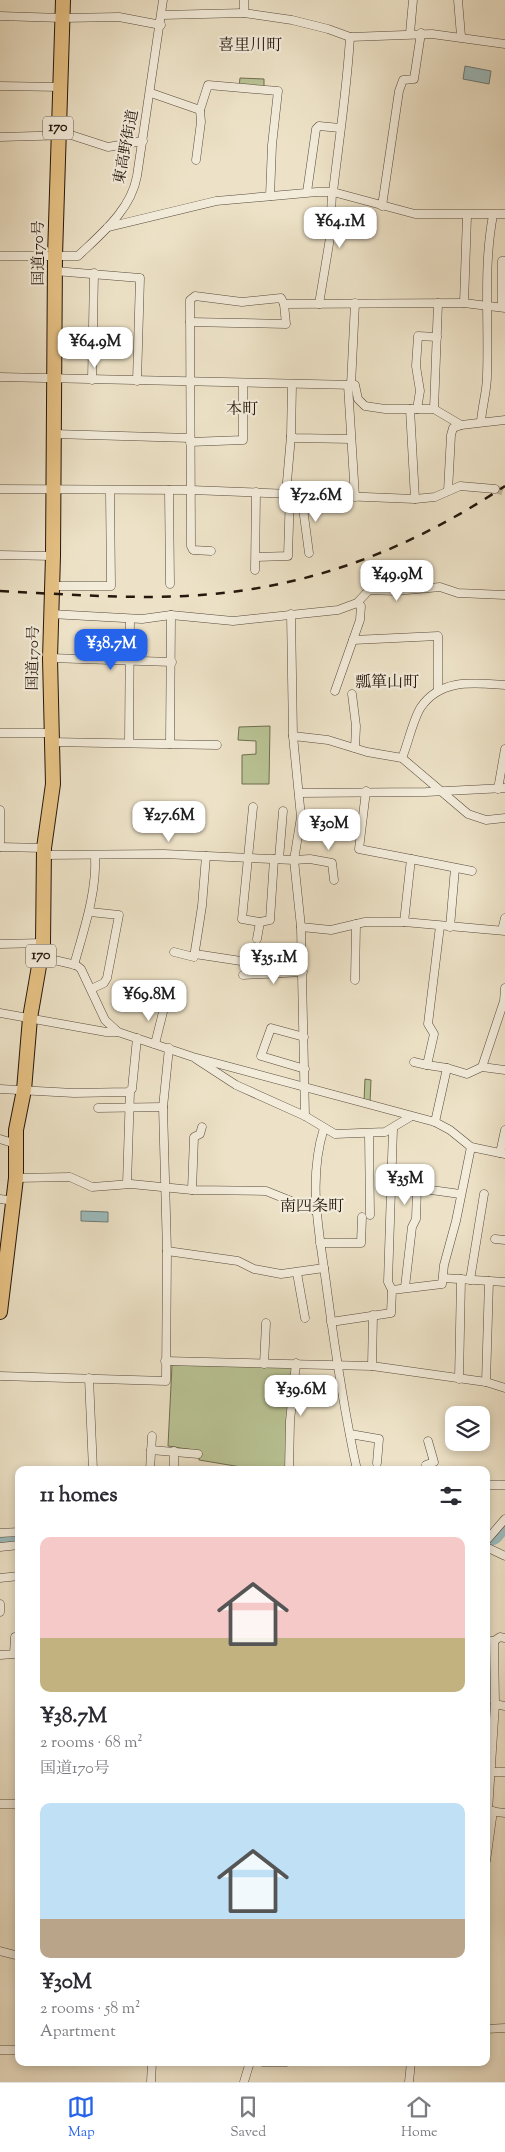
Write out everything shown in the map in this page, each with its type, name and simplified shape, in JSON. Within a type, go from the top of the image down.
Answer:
[{"type":"highway","name":"国道170号","points":[[0,1312],[7,1200],[16,1178],[16,1144],[24,1090],[30,1018],[43,943],[44,852],[54,764],[50,658],[53,556],[57,135],[62,87],[63,0]]},
{"type":"street","name":"東高野街道","points":[[0,256],[78,256],[108,227],[128,201],[136,185],[151,94],[163,0]]},
{"type":"street","points":[[244,0],[244,14]]},
{"type":"street","points":[[410,33],[413,0]]},
{"type":"street","points":[[458,0],[461,36]]},
{"type":"street","points":[[162,15],[244,14],[292,20],[328,28],[350,37],[420,33],[461,36],[505,44]]},
{"type":"street","points":[[0,16],[119,17],[161,25]]},
{"type":"street","points":[[382,206],[399,90],[402,80],[414,79],[420,33]]},
{"type":"street","points":[[319,304],[330,238],[332,192],[340,128],[347,94],[350,37]]},
{"type":"street","points":[[196,160],[201,122],[200,110],[208,85],[278,91],[270,196]]},
{"type":"street","points":[[0,86],[62,87]]},
{"type":"street","points":[[151,94],[200,110]]},
{"type":"street","points":[[307,192],[316,128],[319,126],[340,128]]},
{"type":"street","points":[[0,137],[71,135],[108,147],[143,141]]},
{"type":"street","points":[[108,227],[209,203],[307,192],[332,192],[415,214],[467,216],[505,214]]},
{"type":"street","points":[[481,422],[487,379],[487,245],[493,215]]},
{"type":"street","points":[[464,303],[467,216]]},
{"type":"street","points":[[284,304],[464,303],[503,308],[502,261],[505,261]]},
{"type":"street","points":[[55,271],[140,278],[137,382]]},
{"type":"street","points":[[92,380],[94,273]]},
{"type":"street","points":[[190,322],[286,324],[284,304],[281,298],[242,302],[195,296],[190,300],[190,322],[190,440],[191,546],[193,550],[211,551]]},
{"type":"street","points":[[355,303],[349,385],[355,497]]},
{"type":"street","points":[[434,409],[438,303]]},
{"type":"street","points":[[415,499],[413,409],[420,391],[416,366],[418,336],[437,337]]},
{"type":"street","points":[[0,377],[137,382],[355,385],[358,399],[365,406],[434,409],[461,425]]},
{"type":"street","points":[[54,434],[190,440],[243,440],[243,384]]},
{"type":"street","points":[[256,557],[288,556],[292,385]]},
{"type":"street","points":[[448,491],[453,428],[461,425],[505,420]]},
{"type":"street","points":[[291,436],[295,438],[351,439]]},
{"type":"street","points":[[0,489],[288,492],[415,499],[435,497],[460,486],[495,489]]},
{"type":"street","points":[[169,490],[170,584]]},
{"type":"street","points":[[52,586],[111,586],[110,491]]},
{"type":"street","points":[[255,570],[256,492]]},
{"type":"street","points":[[301,493],[309,553]]},
{"type":"street","points":[[0,555],[53,556]]},
{"type":"street","points":[[51,614],[130,619],[171,615],[233,621],[310,611],[324,613],[357,603],[370,590],[396,591],[440,587],[458,593],[505,595]]},
{"type":"street","points":[[335,691],[362,608],[357,603]]},
{"type":"street","points":[[291,614],[292,736],[300,817],[294,860],[301,927],[306,1116]]},
{"type":"street","points":[[170,744],[171,615]]},
{"type":"street","points":[[129,742],[130,619]]},
{"type":"street","points":[[353,640],[438,636],[438,689]]},
{"type":"street","points":[[50,658],[172,662]]},
{"type":"street","points":[[402,758],[420,708],[438,689],[464,684],[505,685]]},
{"type":"street","points":[[352,694],[356,726],[355,748]]},
{"type":"street","points":[[0,733],[54,740],[218,745]]},
{"type":"street","points":[[292,736],[328,740],[402,758],[444,791],[468,814],[477,818],[505,818]]},
{"type":"street","points":[[299,793],[502,789],[505,749]]},
{"type":"street","points":[[366,791],[360,850],[472,872]]},
{"type":"street","points":[[253,807],[250,858],[242,919],[260,922],[270,920],[283,810]]},
{"type":"street","points":[[0,810],[0,847],[95,855],[310,859],[332,863],[334,880]]},
{"type":"street","points":[[74,965],[90,912],[90,898],[96,874],[95,855]]},
{"type":"street","points":[[195,954],[202,906],[206,856]]},
{"type":"street","points":[[404,922],[411,859]]},
{"type":"street","points":[[450,927],[455,868]]},
{"type":"street","points":[[90,912],[119,915],[118,934],[107,978],[104,983],[90,990]]},
{"type":"street","points":[[301,927],[331,930],[365,922],[404,922],[504,931],[505,918]]},
{"type":"street","points":[[257,939],[260,922]]},
{"type":"street","points":[[355,980],[356,924]]},
{"type":"street","points":[[427,1065],[434,1034],[428,1024],[440,926]]},
{"type":"street","points":[[0,944],[43,943]]},
{"type":"street","points":[[174,952],[194,957],[195,954],[241,961]]},
{"type":"street","points":[[41,957],[74,965],[81,969],[105,1020],[118,1032]]},
{"type":"street","points":[[243,975],[303,972]]},
{"type":"street","points":[[482,1067],[501,1021],[505,988]]},
{"type":"street","points":[[141,1001],[164,1008],[155,1044]]},
{"type":"street","points":[[0,1013],[106,1032],[118,1032],[193,1057],[210,1060],[410,1117],[434,1122],[450,1130],[471,1147],[502,1153],[505,1130]]},
{"type":"street","points":[[304,1037],[271,1028],[262,1056],[305,1068]]},
{"type":"street","points":[[127,1184],[130,1091],[137,1038]]},
{"type":"street","points":[[0,1376],[166,1381],[167,1251],[163,1107],[169,1048]]},
{"type":"street","points":[[193,1057],[236,1085],[306,1116],[324,1128],[343,1136],[369,1134],[393,1129],[410,1117]]},
{"type":"street","points":[[414,1062],[467,1074],[482,1067],[505,1070]]},
{"type":"street","points":[[434,1122],[447,1068]]},
{"type":"street","points":[[0,1089],[74,1094],[130,1091]]},
{"type":"street","points":[[98,1108],[163,1107]]},
{"type":"street","points":[[192,1190],[194,1137],[200,1134],[202,1127]]},
{"type":"street","points":[[324,1128],[316,1158],[316,1211],[331,1322],[356,1466]]},
{"type":"street","points":[[331,1322],[390,1313],[392,1290],[388,1282],[393,1129]]},
{"type":"street","points":[[320,1243],[361,1243],[366,1216],[369,1134]]},
{"type":"street","points":[[0,1139],[16,1144]]},
{"type":"street","points":[[392,1290],[442,1284],[471,1147]]},
{"type":"street","points":[[16,1178],[70,1177],[92,1187],[127,1184],[192,1190],[266,1191],[316,1211]]},
{"type":"street","points":[[406,1287],[412,1227],[416,1219],[417,1188],[460,1194]]},
{"type":"street","points":[[470,1280],[484,1194]]},
{"type":"street","points":[[495,1239],[505,1240]]},
{"type":"street","points":[[167,1251],[238,1261],[254,1269],[281,1274],[324,1268]]},
{"type":"street","points":[[298,1273],[305,1318]]},
{"type":"street","points":[[442,1278],[505,1282]]},
{"type":"street","points":[[459,1378],[461,1279]]},
{"type":"street","points":[[486,1382],[489,1281]]},
{"type":"street","points":[[372,1366],[373,1315]]},
{"type":"street","points":[[264,1364],[266,1323]]},
{"type":"street","points":[[165,1361],[372,1366],[486,1382],[505,1388]]},
{"type":"street","points":[[289,1466],[290,1421],[296,1363]]},
{"type":"street","points":[[88,1378],[93,1466]]},
{"type":"street","points":[[350,1434],[379,1439],[377,1463]]},
{"type":"street","points":[[150,1466],[152,1436]]},
{"type":"street","points":[[426,1466],[434,1462],[428,1441]]},
{"type":"street","points":[[151,1450],[198,1454]]},
{"type":"street","points":[[174,1451],[174,1466]]},
{"type":"street","points":[[490,1485],[505,1485]]},
{"type":"street","points":[[490,1536],[505,1519]]},
{"type":"street","points":[[0,1533],[15,1532]]},
{"type":"street","points":[[0,1547],[15,1545]]},
{"type":"street","points":[[490,1549],[505,1556]]},
{"type":"street","points":[[0,1578],[15,1576]]},
{"type":"street","points":[[0,1604],[0,1612]]},
{"type":"street","points":[[0,1655],[14,1654],[15,1637]]},
{"type":"street","points":[[490,1792],[495,1704],[490,1641],[500,1637],[505,1638]]},
{"type":"street","points":[[495,1704],[505,1706]]},
{"type":"street","points":[[491,1772],[505,1772]]},
{"type":"street","points":[[0,1804],[15,1804]]},
{"type":"street","points":[[490,1811],[505,1813]]},
{"type":"street","points":[[0,1951],[15,1955]]},
{"type":"street","points":[[490,2029],[505,2028]]},
{"type":"street","points":[[0,2050],[15,2050]]},
{"type":"street","points":[[150,2082],[152,2066]]},
{"type":"street","points":[[244,2082],[249,2066]]},
{"type":"street","points":[[409,2082],[411,2066]]},
{"type":"green space","points":[[240,78],[264,79],[264,89],[239,87]]},
{"type":"green space","points":[[270,726],[269,784],[242,784],[242,755],[256,754],[256,741],[238,740],[239,727]]},
{"type":"green space","points":[[365,1079],[371,1080],[370,1103],[364,1101]]},
{"type":"green space","points":[[172,1365],[293,1367],[287,1466],[235,1466],[199,1460],[199,1451],[168,1446]]},
{"type":"water","points":[[465,66],[491,71],[489,84],[463,79]]},
{"type":"water","points":[[81,1211],[108,1212],[108,1222],[81,1221]]},
{"type":"waterway","points":[[490,1539],[495,1537],[505,1525]]},
{"type":"waterway","points":[[0,1539],[15,1538]]},
{"type":"tunnel","points":[[495,489],[505,492]]},
{"type":"railway","points":[[0,591],[93,596],[163,597],[230,592],[272,585],[313,576],[392,548],[431,530],[505,486]]},
{"type":"district","name":"喜里川町","points":[[250,46]]},
{"type":"district","name":"本町","points":[[242,410]]},
{"type":"district","name":"瓢箪山町","points":[[387,683]]},
{"type":"district","name":"南四条町","points":[[312,1207]]}]
